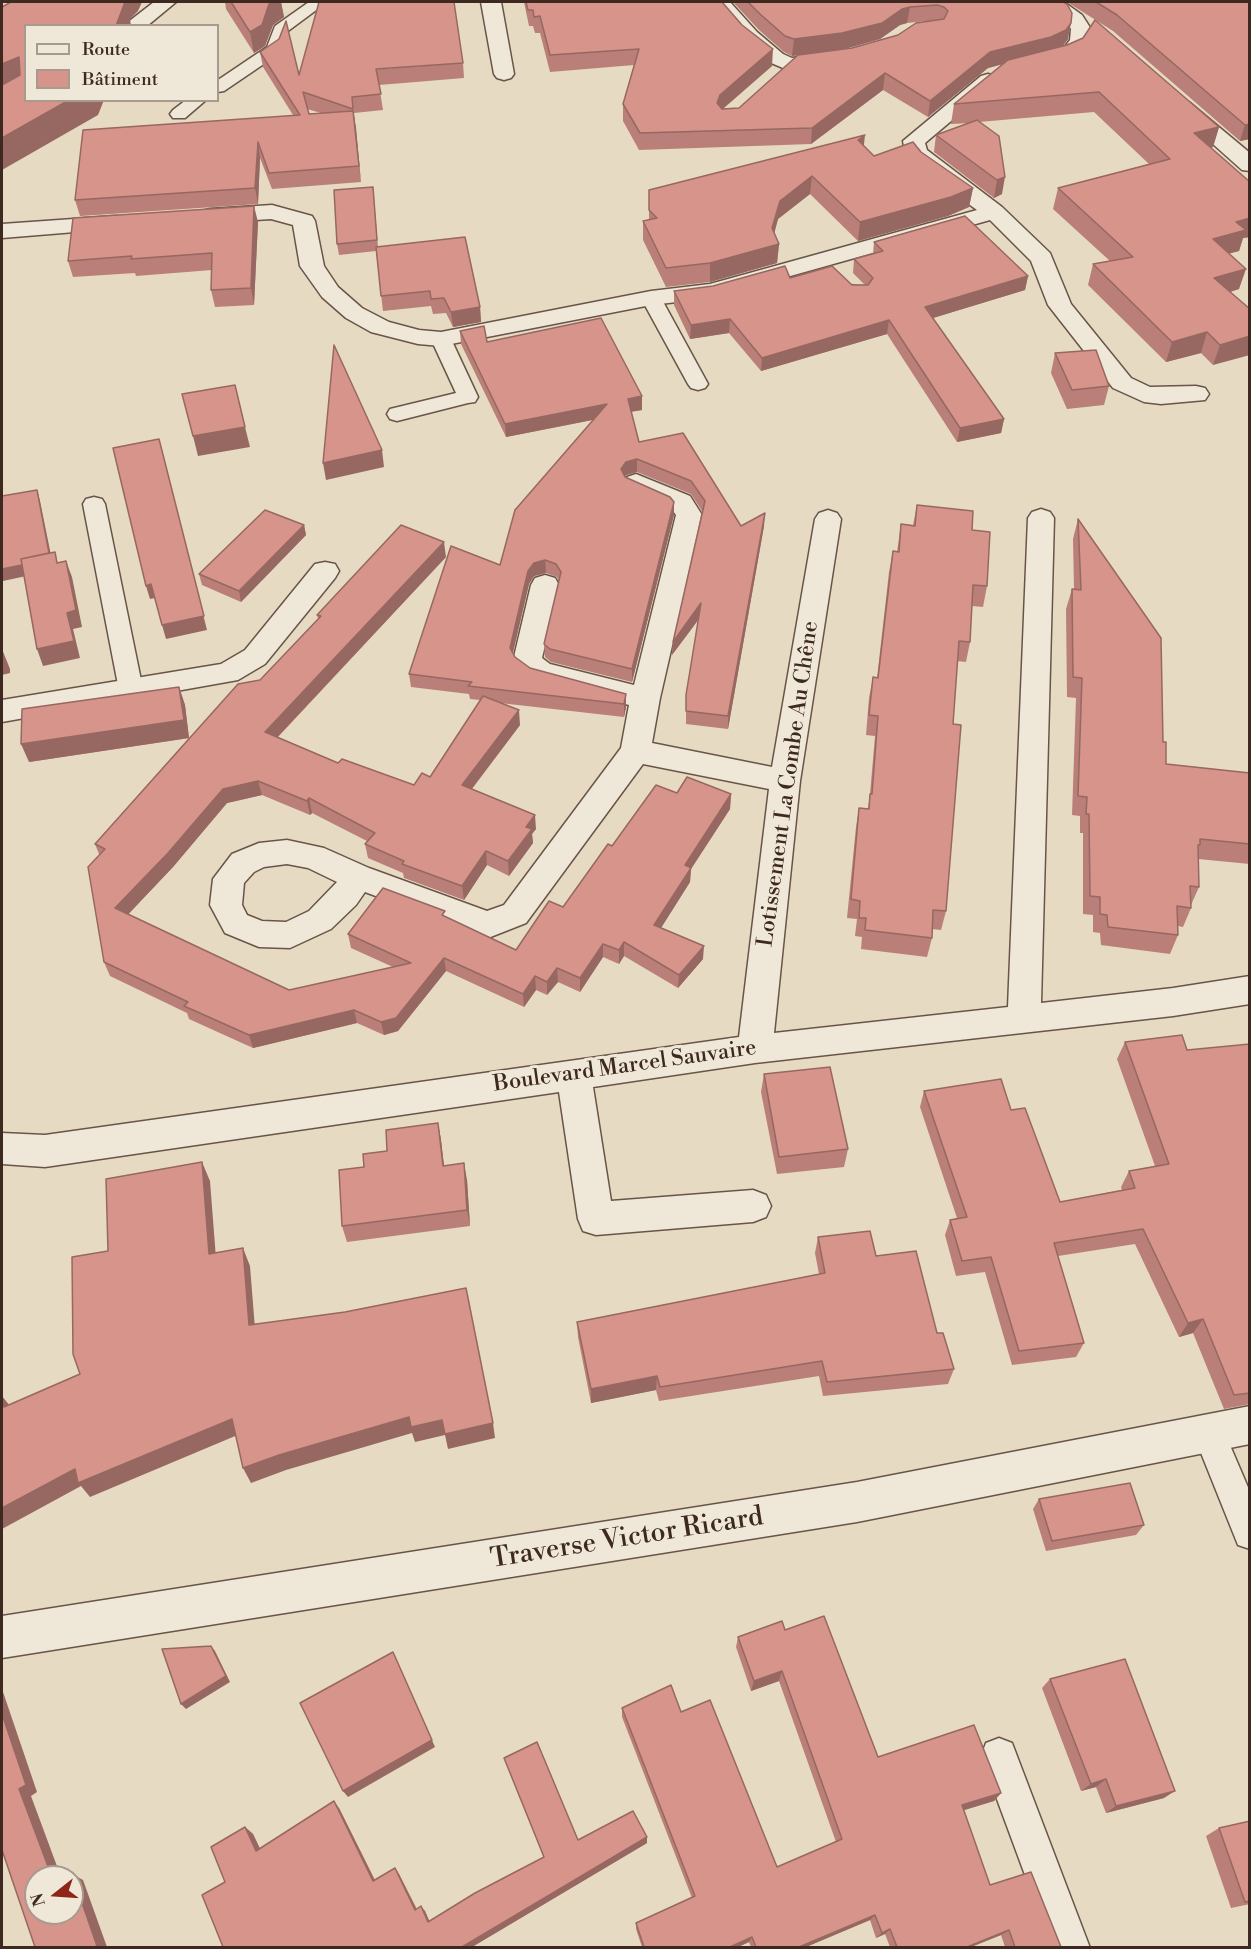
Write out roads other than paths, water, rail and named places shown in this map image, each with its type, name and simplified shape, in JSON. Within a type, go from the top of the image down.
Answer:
[{"type":"street","points":[[136,24],[166,2]]},
{"type":"street","points":[[491,2],[504,74]]},
{"type":"street","points":[[720,2],[750,36],[776,58],[790,64],[812,63],[854,55]]},
{"type":"street","points":[[1051,2],[1097,32]]},
{"type":"street","points":[[1072,15],[1081,29],[1080,40],[1071,52],[1055,59],[1015,68],[989,79],[914,141],[916,152],[928,164],[994,212],[1042,258],[1060,305],[1122,383],[1144,394],[1161,396],[1196,394]]},
{"type":"street","points":[[772,79],[790,64]]},
{"type":"street","points":[[1164,90],[1250,165]]},
{"type":"street","points":[[190,218],[272,212],[304,221],[312,266],[330,292],[354,313],[380,327],[418,337],[441,339],[651,298],[712,291],[994,212]]},
{"type":"street","points":[[2,231],[142,221]]},
{"type":"street","points":[[358,877],[489,925],[515,914],[636,751],[645,698],[689,515],[681,502],[636,483]]},
{"type":"street","points":[[1024,1017],[1041,518]]},
{"type":"street","name":"Lotissement La Combe Au Chêne","points":[[755,1049],[785,781],[828,519]]},
{"type":"street","points":[[2,711],[228,673],[255,657],[325,571]]},
{"type":"street","points":[[545,585],[527,661],[540,672],[645,698]]},
{"type":"street","points":[[636,751],[785,781]]},
{"type":"street","name":"Boulevard Marcel Sauvaire","points":[[2,1149],[45,1151],[755,1049],[1173,1002],[1250,990]]},
{"type":"street","points":[[574,1074],[596,1219],[753,1206]]},
{"type":"street","name":"Traverse Victor Ricard","points":[[2,1637],[856,1502],[1250,1425]]},
{"type":"lane","points":[[219,86],[274,49],[281,29],[315,5]]},
{"type":"lane","points":[[179,114],[195,102]]},
{"type":"lane","points":[[825,260],[842,276]]},
{"type":"lane","points":[[651,298],[698,384]]},
{"type":"lane","points":[[397,414],[468,397],[441,339]]},
{"type":"lane","points":[[94,504],[131,690]]},
{"type":"lane","points":[[1209,1433],[1250,1533]]},
{"type":"lane","points":[[999,1756],[1071,1947]]}]
